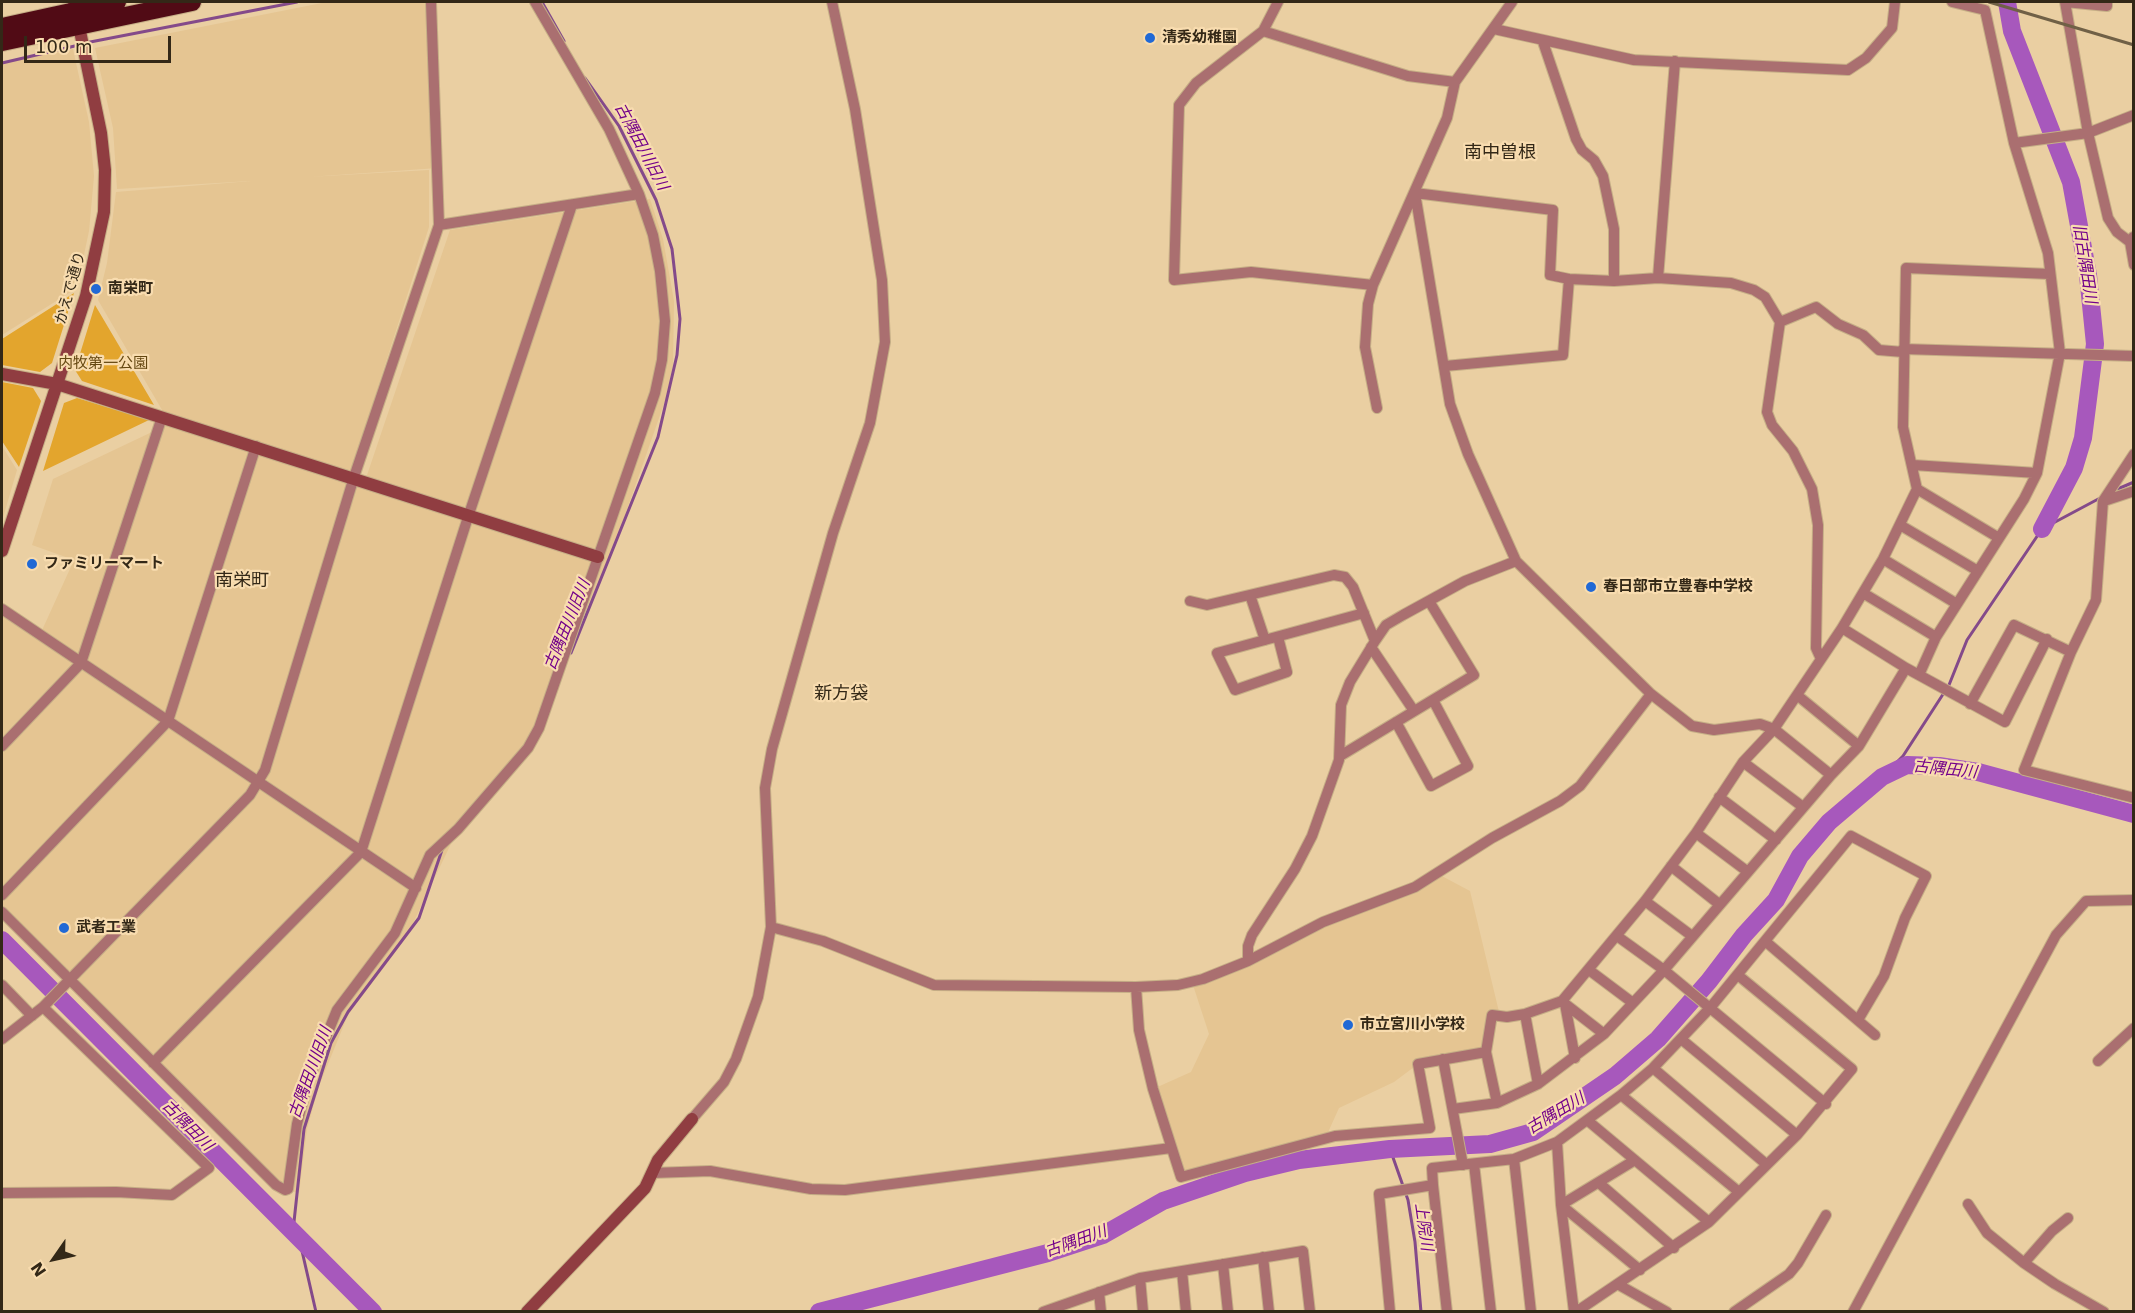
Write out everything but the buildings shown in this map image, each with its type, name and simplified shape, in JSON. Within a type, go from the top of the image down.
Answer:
[{"type":"highway","points":[[2,27],[117,2]]},
{"type":"highway","points":[[2,42],[76,12],[192,2]]},
{"type":"street","points":[[2,1039],[43,1007],[259,783],[354,477],[439,225],[430,2]]},
{"type":"street","points":[[2,912],[66,983],[153,1063],[276,1185],[281,1189],[288,1189],[297,1124],[319,1049],[337,1010],[396,933],[430,855],[458,829],[528,748],[539,728],[655,393],[662,360],[665,321],[660,271],[653,235],[639,194],[609,129],[535,2]]},
{"type":"street","points":[[527,1311],[645,1188],[658,1160],[724,1082],[736,1059],[758,997],[771,927],[765,789],[772,749],[833,533],[870,423],[885,342],[879,260],[855,109],[832,2]]},
{"type":"street","points":[[1278,2],[1263,31],[1232,52],[1196,83],[1179,105],[1174,280],[1251,272],[1373,285]]},
{"type":"street","points":[[1377,408],[1365,347],[1368,304],[1373,285],[1447,118],[1455,82],[1512,2]]},
{"type":"street","points":[[1494,29],[1543,42],[1634,60],[1848,69],[1866,58],[1892,28],[1895,2]]},
{"type":"street","points":[[1919,675],[1936,637],[1999,538],[2037,472],[2060,353],[2048,253],[2014,143],[1985,10],[1952,2]]},
{"type":"street","points":[[2108,2],[2107,6],[2065,2],[2088,133],[2108,218],[2117,232],[2132,239],[2133,265]]},
{"type":"street","name":"かえで通り","points":[[2,551],[95,264],[105,193],[101,133],[76,12]]},
{"type":"street","points":[[1263,31],[1408,76],[1455,82]]},
{"type":"street","points":[[1543,42],[1576,139],[1582,150],[1594,160],[1603,176],[1614,229],[1614,281]]},
{"type":"street","points":[[1658,278],[1675,61]]},
{"type":"street","points":[[2014,143],[2088,133],[2133,115]]},
{"type":"street","points":[[439,225],[639,194]]},
{"type":"street","points":[[1415,194],[1553,210],[1551,275],[1569,279],[1614,281],[1658,278],[1731,283],[1754,290],[1765,297],[1780,322],[1767,412],[1773,425],[1793,451],[1812,489],[1818,525],[1816,648],[1821,659]]},
{"type":"street","points":[[1415,194],[1450,404],[1468,454],[1516,561],[1651,694],[1692,726],[1714,730],[1760,724],[1774,729],[1831,775]]},
{"type":"street","points":[[153,1063],[362,852],[469,514],[572,205]]},
{"type":"street","points":[[1497,1103],[1486,1052],[1492,1015],[1507,1017],[1525,1014],[1564,1003],[1696,833],[1743,762],[1774,729],[1842,628],[1883,559],[1900,525],[1917,489],[1903,427],[1906,268],[2050,274]]},
{"type":"street","points":[[1445,366],[1563,355],[1569,279]]},
{"type":"street","points":[[1780,322],[1816,307],[1838,324],[1863,335],[1879,350],[2133,356]]},
{"type":"street","points":[[2,374],[57,384],[354,477],[598,557]]},
{"type":"street","points":[[2,746],[81,663],[162,417]]},
{"type":"street","points":[[2,895],[168,721],[256,446]]},
{"type":"street","points":[[2133,454],[2103,501],[2096,600],[2071,652],[2024,770],[2133,798]]},
{"type":"street","points":[[1913,465],[2037,472]]},
{"type":"street","points":[[1917,489],[1999,538]]},
{"type":"street","points":[[2103,501],[2133,491]]},
{"type":"street","points":[[1900,525],[1978,571]]},
{"type":"street","points":[[1883,559],[1957,604]]},
{"type":"street","points":[[1248,961],[1248,946],[1252,935],[1295,869],[1312,836],[1340,756],[1341,705],[1350,682],[1373,644],[1386,625],[1465,581],[1516,561]]},
{"type":"street","points":[[1190,601],[1207,605],[1334,575],[1345,577],[1353,587],[1364,613],[1373,644],[1414,711]]},
{"type":"street","points":[[1863,593],[1936,637]]},
{"type":"street","points":[[1250,595],[1265,640]]},
{"type":"street","points":[[1340,756],[1474,675],[1429,601]]},
{"type":"street","points":[[2,609],[416,888]]},
{"type":"street","points":[[1278,636],[1287,672],[1235,690],[1217,653],[1278,636],[1364,613]]},
{"type":"street","points":[[1970,704],[2014,624],[2071,652]]},
{"type":"street","points":[[1842,628],[1906,668],[2005,722],[2047,639]]},
{"type":"street","points":[[1453,1109],[1497,1103],[1538,1084],[1604,1034],[1664,970],[1803,807],[1859,746],[1906,668]]},
{"type":"street","points":[[771,927],[823,941],[913,979],[934,985],[1136,987],[1178,985],[1203,979],[1248,961],[1323,922],[1415,887],[1492,838],[1560,801],[1580,786],[1651,694]]},
{"type":"street","points":[[1797,695],[1859,746]]},
{"type":"street","points":[[1396,722],[1431,786],[1467,766],[1433,700]]},
{"type":"street","points":[[1743,762],[1803,807]]},
{"type":"street","points":[[1719,797],[1776,840]]},
{"type":"street","points":[[1696,833],[1748,872]]},
{"type":"street","points":[[1448,1311],[1432,1168],[1514,1159],[1557,1142],[1621,1095],[1653,1068],[1738,976],[1851,836],[1926,876],[1905,918],[1884,976],[1858,1020]]},
{"type":"street","points":[[1671,866],[1719,904]]},
{"type":"street","points":[[1853,1311],[2056,935],[2086,901],[2133,900]]},
{"type":"street","points":[[1645,901],[1692,936]]},
{"type":"street","points":[[1617,936],[1664,970],[1826,1104]]},
{"type":"street","points":[[1765,941],[1875,1035]]},
{"type":"street","points":[[1589,970],[1633,1003]]},
{"type":"street","points":[[1557,1142],[1560,1205],[1575,1311],[1619,1285],[1709,1222],[1826,1104],[1852,1069],[1738,976]]},
{"type":"street","points":[[2,985],[32,1016]]},
{"type":"street","points":[[1136,987],[1139,1030],[1153,1089],[1181,1177],[1335,1136],[1430,1128],[1418,1064],[1486,1052]]},
{"type":"street","points":[[1564,1003],[1604,1034]]},
{"type":"street","points":[[1564,1003],[1575,1058]]},
{"type":"street","points":[[2,1193],[116,1192],[172,1195],[209,1168],[43,1007]]},
{"type":"street","points":[[1525,1014],[1538,1084]]},
{"type":"street","points":[[2098,1062],[2133,1028]]},
{"type":"street","points":[[1681,1039],[1797,1135]]},
{"type":"street","points":[[1443,1059],[1468,1165],[1491,1311]]},
{"type":"street","points":[[1653,1068],[1766,1164]]},
{"type":"street","points":[[1621,1095],[1739,1192]]},
{"type":"street","points":[[1587,1120],[1709,1222]]},
{"type":"street","points":[[652,1173],[710,1171],[811,1189],[845,1190],[1171,1148]]},
{"type":"street","points":[[1514,1159],[1531,1311]]},
{"type":"street","points":[[1560,1205],[1635,1160]]},
{"type":"street","points":[[1599,1183],[1674,1248]]},
{"type":"street","points":[[1390,1311],[1379,1194],[1433,1185]]},
{"type":"street","points":[[1968,1204],[1987,1233],[2024,1263],[2055,1284],[2104,1311]]},
{"type":"street","points":[[1560,1205],[1640,1270]]},
{"type":"street","points":[[1734,1311],[1789,1274],[1826,1215]]},
{"type":"street","points":[[2024,1263],[2052,1231],[2068,1218]]},
{"type":"street","points":[[1042,1311],[1059,1309],[1140,1278],[1303,1251],[1310,1311]]},
{"type":"street","points":[[1263,1257],[1269,1311]]},
{"type":"street","points":[[1223,1264],[1228,1311]]},
{"type":"street","points":[[1182,1271],[1186,1311]]},
{"type":"street","points":[[1140,1278],[1143,1311]]},
{"type":"street","points":[[1619,1285],[1667,1311]]},
{"type":"street","points":[[1099,1292],[1101,1311]]},
{"type":"shaded area","points":[[327,2],[431,2],[438,168],[308,177],[429,170],[429,227],[350,475],[165,415],[98,300],[107,263],[116,192],[251,181],[117,189],[113,128],[95,48]]},
{"type":"shaded area","points":[[73,49],[89,122],[94,176],[89,231],[77,288],[2,335],[2,62]]},
{"type":"shaded area","points":[[650,199],[663,239],[674,301],[673,365],[666,398],[609,561],[539,728],[458,829],[406,938],[348,1015],[319,1086],[307,1129],[299,1193],[287,1190],[2,906],[2,615],[38,639],[74,560],[32,545],[53,479],[173,422],[365,481],[450,230]]},
{"type":"shaded area","points":[[2,446],[17,470],[2,521]]},
{"type":"shaded area","name":"市立宮川小学校","points":[[1438,874],[1470,891],[1500,1016],[1492,1015],[1486,1052],[1418,1064],[1394,1082],[1339,1108],[1325,1139],[1181,1177],[1153,1089],[1191,1072],[1209,1034],[1192,982]]},
{"type":"green space","points":[[74,293],[52,363],[40,372],[2,365],[2,339]]},
{"type":"green space","name":"内牧第一公園","points":[[95,305],[154,405],[82,381],[75,370]]},
{"type":"green space","points":[[2,382],[33,388],[41,401],[19,467],[2,441]]},
{"type":"green space","points":[[77,398],[149,420],[43,471],[64,403]]},
{"type":"waterway","points":[[85,43],[297,2]]},
{"type":"waterway","name":"古隅田川旧川","points":[[542,2],[564,41]]},
{"type":"waterway","name":"旧古隅田川","points":[[2007,2],[2012,31],[2071,182],[2088,275],[2095,344],[2083,438],[2074,468],[2042,529]]},
{"type":"waterway","points":[[2,63],[79,45]]},
{"type":"waterway","name":"古隅田川旧川","points":[[571,653],[658,437],[677,355],[680,319],[672,249],[656,200],[619,126],[585,78]]},
{"type":"waterway","points":[[2113,491],[2134,482]]},
{"type":"waterway","points":[[1882,777],[1903,756],[1949,685],[1967,640],[2042,529],[2102,497]]},
{"type":"waterway","name":"古隅田川","points":[[819,1312],[1048,1253],[1103,1235],[1163,1201],[1245,1173],[1299,1160],[1390,1149],[1490,1144],[1533,1132],[1615,1076],[1658,1039],[1776,900],[1800,856],[1829,822],[1882,777],[1907,765],[1939,766],[1978,772],[2134,814]]},
{"type":"waterway","name":"古隅田川旧川","points":[[316,1312],[302,1251],[293,1231],[304,1129],[331,1043],[348,1012],[419,918],[442,850]]},
{"type":"waterway","name":"古隅田川","points":[[2,940],[373,1312]]},
{"type":"waterway","name":"上院川","points":[[1390,1149],[1408,1200],[1415,1242],[1421,1312]]},
{"type":"railway","points":[[1989,2],[2134,45]]},
{"type":"place","name":"清秀幼稚園","points":[[1150,38]]},
{"type":"place","name":"南栄町","points":[[96,289]]},
{"type":"place","name":"ファミリーマート","points":[[32,564]]},
{"type":"place","name":"春日部市立豊春中学校","points":[[1591,587]]},
{"type":"place","name":"武者工業","points":[[64,928]]},
{"type":"place","name":"市立宮川小学校","points":[[1348,1025]]},
{"type":"district","name":"南中曽根","points":[[1500,153]]},
{"type":"district","name":"南栄町","points":[[242,581]]},
{"type":"district","name":"新方袋","points":[[841,694]]}]
